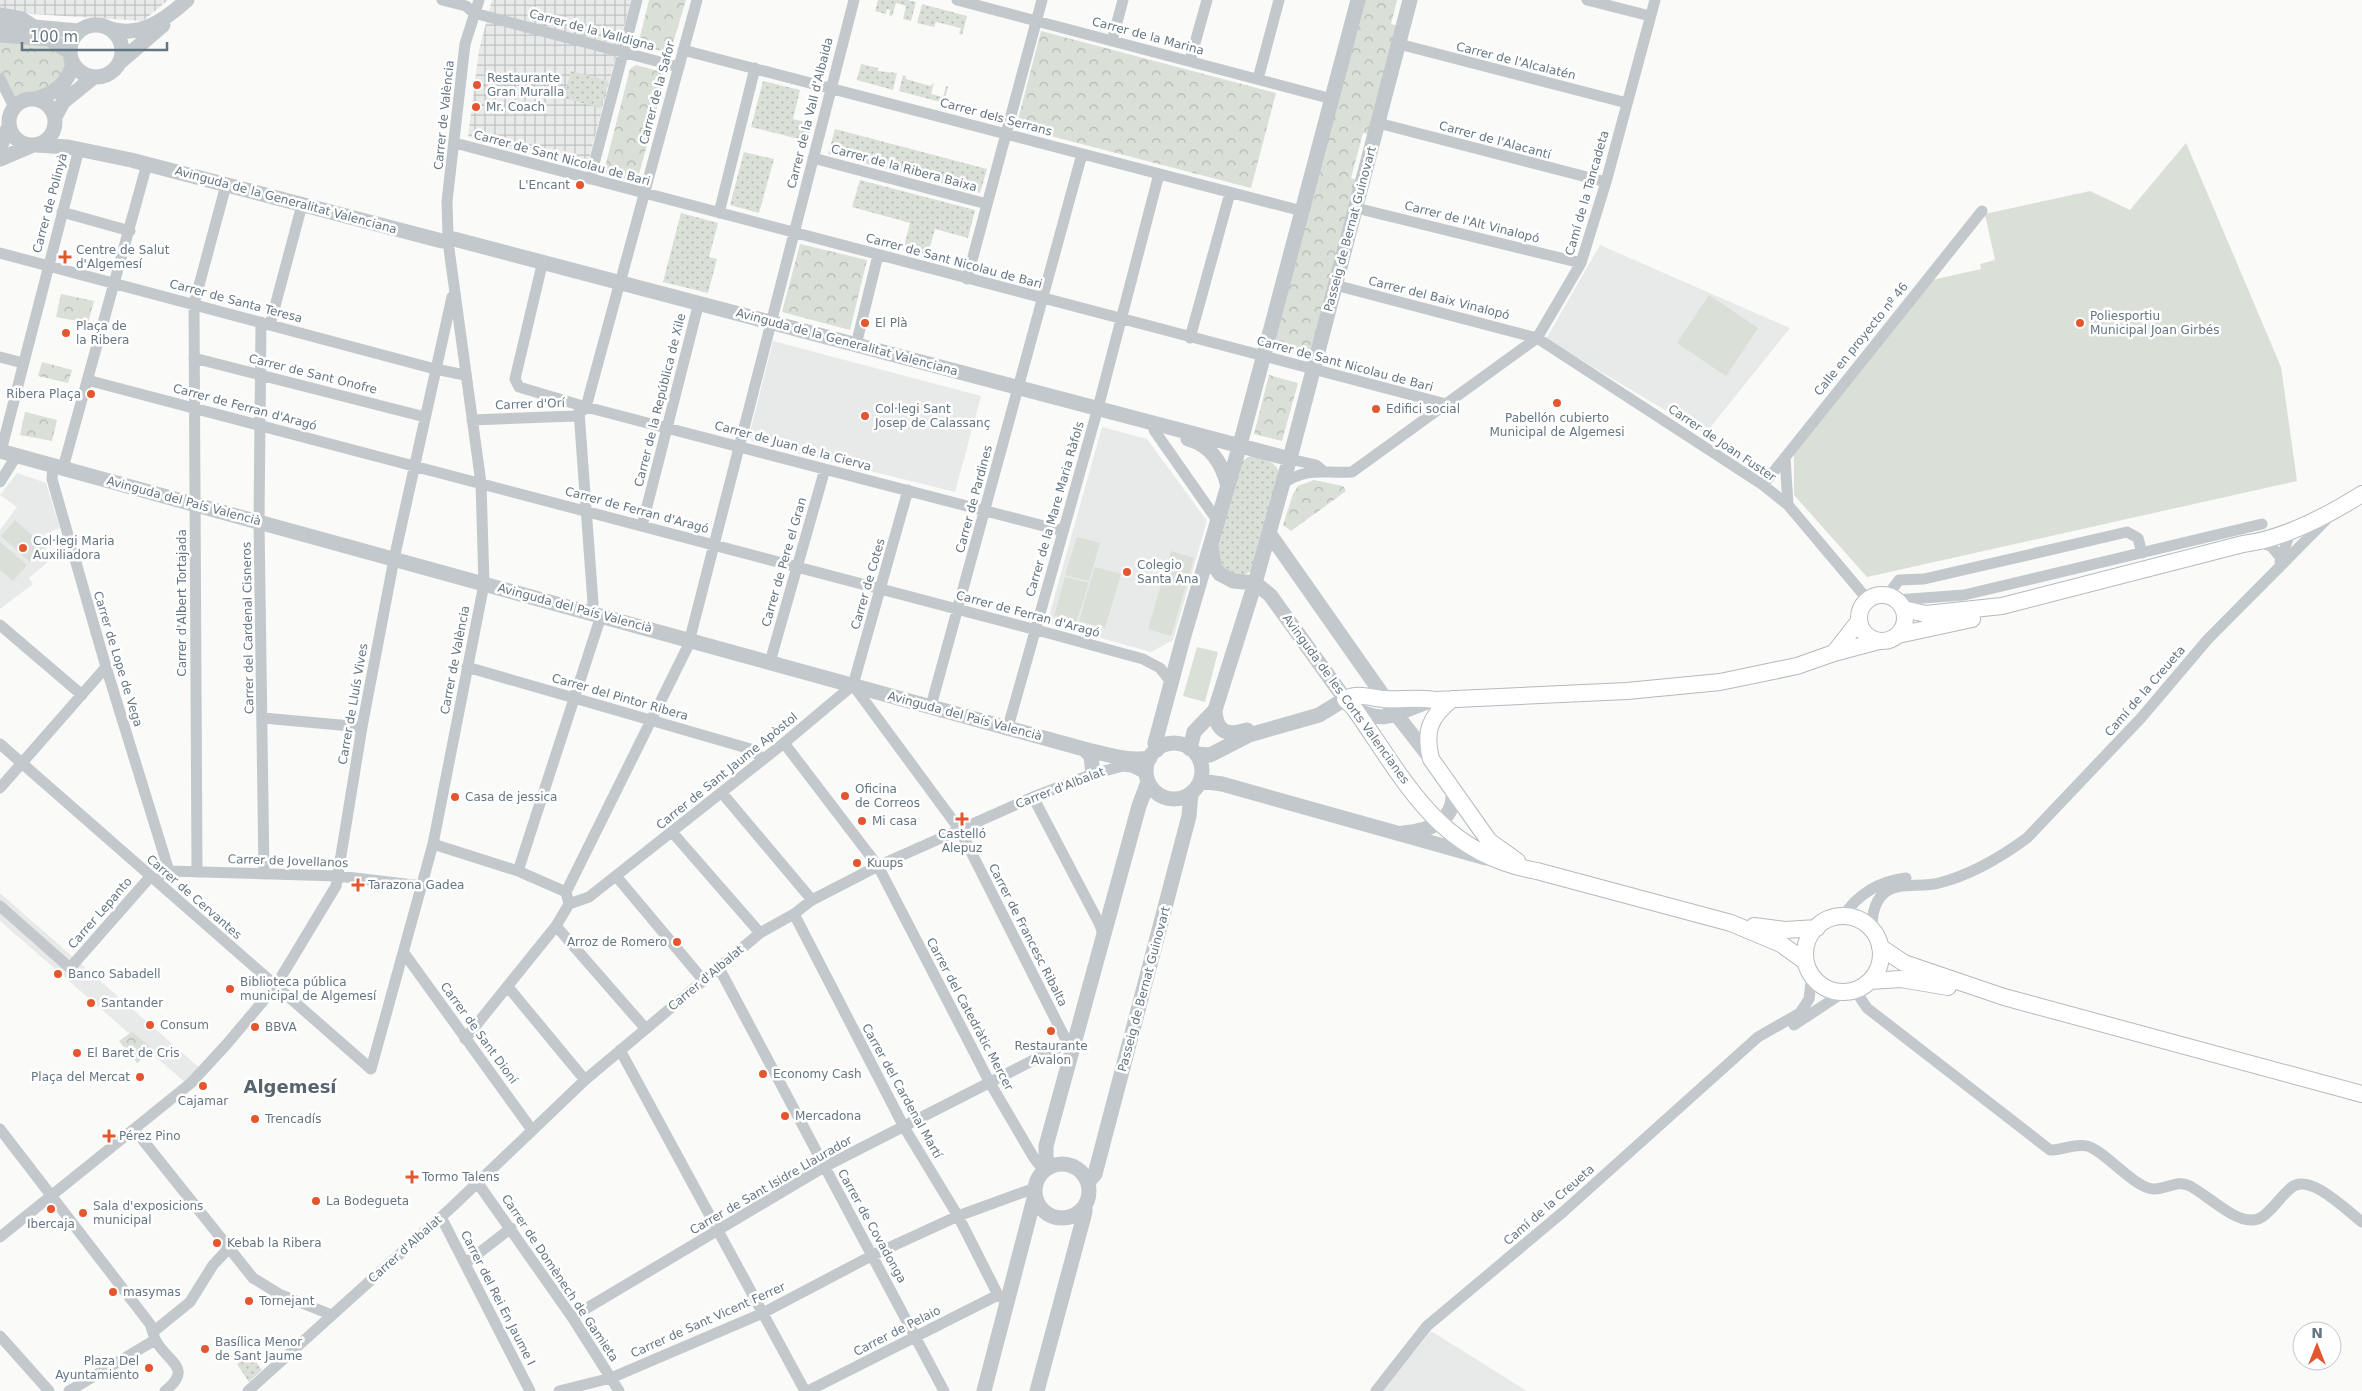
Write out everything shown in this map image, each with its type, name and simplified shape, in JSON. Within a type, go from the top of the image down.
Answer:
[{"type":"main road","points":[[1879,641],[1865,635],[1859,621],[1859,613],[1868,600],[1873,597],[1895,602],[1926,614],[2002,606],[2250,543],[2291,530],[2299,522],[2343,500],[2362,482]]},
{"type":"main road","points":[[2250,543],[2343,500],[2362,494]]},
{"type":"main road","points":[[1895,602],[1904,623],[1898,635]]},
{"type":"main road","points":[[1350,703],[1358,695],[1385,699],[1421,697],[1436,700],[1627,691],[1720,682],[1797,666],[1834,653],[1879,641],[1886,641],[1898,635],[1972,619],[2002,606]]},
{"type":"main road","points":[[1834,653],[1859,621]]},
{"type":"main road","points":[[1452,699],[1436,714],[1430,726],[1427,744],[1431,759],[1453,793],[1489,841],[1503,853],[1537,871],[1731,923],[1785,930],[1817,928]]},
{"type":"main road","name":"Avinguda de les Corts Valencianes","points":[[1350,703],[1422,804],[1438,823],[1492,859],[1514,867],[1537,871]]},
{"type":"main road","points":[[1809,969],[1806,947],[1817,928],[1829,920],[1843,917],[1858,920],[1872,930],[1880,947],[1878,969],[1857,987]]},
{"type":"main road","points":[[1731,923],[1781,944],[1829,989],[1857,987],[1901,979],[2004,997]]},
{"type":"main road","points":[[1880,947],[1904,963],[2004,997],[2362,1094]]},
{"type":"street","name":"Carrer de la Valldigna","points":[[442,0],[466,6],[474,13],[678,67]]},
{"type":"street","name":"Carrer de València","points":[[371,1069],[433,844],[484,584],[481,484],[454,288],[447,201],[465,44],[479,0]]},
{"type":"street","points":[[590,179],[636,0]]},
{"type":"street","name":"Carrer de la Safor","points":[[518,870],[574,699],[596,614],[593,603],[587,512],[583,409],[619,286],[697,0]]},
{"type":"street","name":"Carrer de la Vall d'Albaida","points":[[566,892],[689,640],[854,0]]},
{"type":"street","name":"Carrer de la Marina","points":[[958,0],[1332,99]]},
{"type":"street","points":[[967,278],[1042,0]]},
{"type":"street","points":[[1112,41],[1123,0]]},
{"type":"street","points":[[1190,61],[1207,0]]},
{"type":"street","points":[[1258,79],[1279,0]]},
{"type":"street","points":[[984,1391],[1003,1298],[1035,1192],[1045,1170],[1046,1146],[1070,1047],[1104,936],[1171,682],[1240,445],[1358,0]]},
{"type":"street","name":"Passeig de Bernat Guinovart","points":[[1193,751],[1194,732],[1215,710],[1269,533],[1410,0]]},
{"type":"street","points":[[1587,0],[1650,16]]},
{"type":"street","name":"Camí de la Tancadeta","points":[[1283,483],[1301,474],[1322,470],[1335,473],[1352,472],[1537,338],[1582,263],[1628,103],[1655,0]]},
{"type":"street","points":[[0,24],[78,31],[96,25],[124,32],[140,30],[156,23],[185,2]]},
{"type":"street","points":[[0,159],[49,138],[63,102],[94,77],[109,74],[119,62],[168,22],[185,2]]},
{"type":"street","points":[[0,13],[22,17],[38,27]]},
{"type":"street","points":[[108,28],[114,32],[121,43],[119,62]]},
{"type":"street","points":[[0,147],[6,124],[14,107],[24,100],[36,99],[60,87],[68,77],[71,58],[70,44],[78,31]]},
{"type":"street","points":[[0,36],[49,39],[71,58],[82,73],[94,77]]},
{"type":"street","name":"Carrer de l'Alcalatén","points":[[1399,44],[1628,103]]},
{"type":"street","name":"Carrer dels Serrans","points":[[683,50],[1302,211]]},
{"type":"street","points":[[719,213],[756,68]]},
{"type":"street","points":[[0,79],[14,107]]},
{"type":"street","points":[[36,99],[50,107],[55,120]]},
{"type":"street","name":"Avinguda de la Generalitat Valenciana","points":[[55,120],[65,136],[75,142],[131,160]]},
{"type":"street","points":[[6,124],[16,139],[24,144],[34,145]]},
{"type":"street","name":"Carrer de l'Alacantí","points":[[1378,124],[1606,182]]},
{"type":"street","name":"Carrer de Sant Nicolau de Bari","points":[[455,143],[1446,404]]},
{"type":"street","name":"Avinguda de la Generalitat Valenciana","points":[[34,145],[79,149],[131,160],[1018,391],[1240,445]]},
{"type":"street","name":"Carrer de Polinyà","points":[[49,265],[79,149]]},
{"type":"street","name":"Carrer de Pardines","points":[[931,706],[1082,154]]},
{"type":"street","name":"Carrer de la Ribera Baixa","points":[[813,158],[988,204]]},
{"type":"street","points":[[58,467],[87,380],[147,164]]},
{"type":"street","name":"Carrer de la Mare Maria Ràfols","points":[[1008,728],[1097,411],[1159,174]]},
{"type":"street","name":"Carrer d'Albert Tortajada","points":[[196,872],[194,304],[226,184]]},
{"type":"street","points":[[1190,338],[1230,193]]},
{"type":"street","name":"Carrer del Cardenal Cisneros","points":[[264,874],[259,522],[262,375],[265,323],[302,205]]},
{"type":"street","name":"Carrer de l'Alt Vinalopó","points":[[1356,208],[1582,263]]},
{"type":"street","name":"Calle en proyecto nº 46","points":[[1762,485],[1982,211]]},
{"type":"street","points":[[62,212],[130,230]]},
{"type":"street","name":"Avinguda de la Generalitat Valenciana","points":[[449,242],[541,269],[619,286],[698,310],[856,345],[1018,391]]},
{"type":"street","name":"Carrer de Santa Teresa","points":[[0,253],[115,282],[435,369],[465,375]]},
{"type":"street","points":[[856,345],[878,255]]},
{"type":"street","points":[[0,451],[49,265]]},
{"type":"street","name":"Carrer de Juan de la Cierva","points":[[541,269],[515,378],[517,385],[583,409],[739,446],[1063,531]]},
{"type":"street","name":"Carrer del Baix Vinalopó","points":[[1335,286],[1537,338]]},
{"type":"street","name":"Carrer de Lluís Vives","points":[[131,1131],[190,1083],[226,1045],[275,987],[336,886],[362,727],[394,559],[454,288]]},
{"type":"street","name":"Carrer de la República de Xile","points":[[642,526],[698,310]]},
{"type":"street","name":"Carrer de Joan Fuster","points":[[1537,338],[1762,485],[1788,505],[1868,600]]},
{"type":"street","points":[[0,357],[23,363]]},
{"type":"street","name":"Carrer de Sant Onofre","points":[[194,358],[425,417]]},
{"type":"street","name":"Carrer de Ferran d'Aragó","points":[[87,380],[1143,659],[1160,668],[1171,682]]},
{"type":"street","name":"Carrer d'Orí","points":[[472,420],[575,416],[583,409]]},
{"type":"street","name":"Avinguda de la Generalitat Valenciana","points":[[1097,411],[1154,430],[1196,441],[1208,448],[1222,466],[1228,486]]},
{"type":"street","points":[[1154,430],[1217,520]]},
{"type":"street","points":[[1240,445],[1290,459]]},
{"type":"street","name":"Avinguda del País Valencià","points":[[0,451],[1084,749],[1125,759],[1138,760],[1153,754]]},
{"type":"street","points":[[0,482],[17,455]]},
{"type":"street","points":[[1785,457],[1788,505]]},
{"type":"street","name":"Camí de la Tancadeta","points":[[1290,459],[1316,465],[1322,470]]},
{"type":"street","name":"Carrer de Lope de Vega","points":[[58,467],[52,478],[106,667],[169,872]]},
{"type":"street","name":"Carrer de Pere el Gran","points":[[770,662],[825,468]]},
{"type":"street","name":"Carrer de Cotes","points":[[853,685],[908,490]]},
{"type":"street","name":"Camí de la Creueta","points":[[1872,930],[1874,910],[1878,900],[1890,890],[1904,886],[1940,883],[1989,864],[2027,838],[2141,718],[2208,639],[2280,561],[2343,500]]},
{"type":"street","points":[[2142,553],[2138,538],[2127,532],[1924,579],[1899,580],[1895,602],[1964,594],[2142,553],[2262,524]]},
{"type":"street","name":"Camí de la Creueta","points":[[2280,561],[2291,530]]},
{"type":"street","points":[[1269,533],[1385,699],[1431,759]]},
{"type":"street","name":"Avinguda de les Corts Valencianes","points":[[1211,540],[1214,566],[1220,574],[1233,581],[1254,583],[1270,594],[1350,703]]},
{"type":"street","points":[[2250,543],[2271,546],[2280,561]]},
{"type":"street","points":[[0,625],[82,694]]},
{"type":"street","name":"Carrer del Pintor Ribera","points":[[467,666],[574,699],[754,750],[762,760]]},
{"type":"street","points":[[0,788],[106,667]]},
{"type":"street","name":"Carrer de Sant Jaume Apòstol","points":[[569,904],[589,897],[722,793],[853,685]]},
{"type":"street","name":"Carrer de Francesc Ribalta","points":[[853,685],[960,830],[1070,1047]]},
{"type":"street","points":[[1153,754],[1173,744],[1210,755],[1249,735],[1319,715],[1350,703],[1377,718],[1396,714],[1436,700]]},
{"type":"street","points":[[1215,710],[1215,720],[1219,727],[1235,734],[1270,724],[1298,721]]},
{"type":"street","points":[[263,718],[362,727]]},
{"type":"street","name":"Carrer del Catedràtic Mercer","points":[[784,743],[878,866],[990,1084],[1034,1158],[1045,1170]]},
{"type":"street","name":"Carrer de Cervantes","points":[[0,744],[275,987],[371,1069]]},
{"type":"street","points":[[1084,749],[1091,756],[1093,774]]},
{"type":"street","points":[[1193,751],[1202,772],[1196,787]]},
{"type":"street","name":"Carrer d'Albalat","points":[[248,1391],[441,1217],[585,1080],[760,933],[794,914],[812,900],[878,866],[1033,797],[1093,774],[1123,766],[1132,767],[1147,778]]},
{"type":"street","points":[[1147,778],[1153,789],[1167,798],[1175,799],[1196,787],[1222,784],[1492,859]]},
{"type":"street","name":"Passeig de Bernat Guinovart","points":[[1088,1182],[1095,1174],[1196,787]]},
{"type":"street","points":[[722,793],[812,900]]},
{"type":"street","points":[[1399,834],[1418,832],[1438,823],[1453,806],[1453,793]]},
{"type":"street","points":[[1033,797],[1104,936]]},
{"type":"street","points":[[672,832],[760,933]]},
{"type":"street","points":[[433,844],[518,870],[566,892],[569,904],[556,926],[465,1039]]},
{"type":"street","points":[[151,877],[165,859]]},
{"type":"street","points":[[151,877],[169,872]]},
{"type":"street","name":"Carrer de Jovellanos","points":[[169,872],[338,876],[422,886]]},
{"type":"street","points":[[616,876],[704,981]]},
{"type":"street","name":"Camí de la Creueta","points":[[1843,917],[1865,893],[1884,882],[1906,878],[1958,876]]},
{"type":"street","name":"Carrer Lepanto","points":[[0,906],[70,968],[151,877]]},
{"type":"street","name":"Carrer del Cardenal Martí","points":[[794,914],[904,1127],[958,1216],[1003,1298]]},
{"type":"street","points":[[556,926],[645,1028]]},
{"type":"street","name":"Carrer de Sant Dioní","points":[[404,953],[532,1130]]},
{"type":"street","name":"Carrer de Covadonga","points":[[719,968],[824,1167],[917,1337],[944,1391]]},
{"type":"street","name":"Camí de la Creueta","points":[[1376,1391],[1428,1326],[1563,1212],[1758,1036],[1800,1013],[1809,999],[1809,969]]},
{"type":"street","points":[[508,987],[585,1080]]},
{"type":"street","points":[[1857,987],[1859,996],[1867,1008],[2050,1150],[2062,1150],[2074,1145],[2088,1146],[2152,1189],[2178,1183],[2188,1185],[2239,1217],[2252,1220],[2261,1218],[2293,1186],[2303,1183],[2317,1187],[2362,1222]]},
{"type":"street","name":"Camí de la Creueta","points":[[1747,1046],[1796,1024],[1857,987]]},
{"type":"street","name":"Carrer de Sant Isidre Llaurador","points":[[572,1316],[824,1167],[990,1084],[1070,1047]]},
{"type":"street","points":[[620,1050],[681,1160],[717,1232],[806,1391]]},
{"type":"street","points":[[0,1129],[150,1324],[154,1336],[176,1364],[179,1384],[165,1391]]},
{"type":"street","points":[[0,1237],[131,1131],[253,1278],[266,1288],[335,1313]]},
{"type":"street","points":[[1037,1391],[1089,1194],[1088,1182],[1081,1172],[1071,1165],[1058,1164],[1045,1170]]},
{"type":"street","name":"Carrer de Domènech de Gamieta","points":[[477,1182],[572,1316],[619,1391]]},
{"type":"street","points":[[1035,1192],[1040,1207],[1056,1217],[1073,1216],[1085,1205]]},
{"type":"street","name":"Carrer de Sant Vicent Ferrer","points":[[559,1391],[611,1378],[763,1313],[873,1255],[958,1216],[1035,1192]]},
{"type":"street","name":"Carrer del Rei En Jaume I","points":[[441,1217],[466,1262],[530,1391]]},
{"type":"street","points":[[466,1262],[511,1228]]},
{"type":"street","points":[[69,1391],[154,1336],[190,1302],[213,1265],[229,1248]]},
{"type":"street","name":"Carrer de Pelaio","points":[[806,1391],[1003,1298]]},
{"type":"street","points":[[0,1336],[49,1391]]},
{"type":"shaded area","points":[[0,0],[168,0],[143,21],[0,12]]},
{"type":"shaded area","points":[[492,0],[631,0],[586,170],[468,137],[479,50]]},
{"type":"shaded area","points":[[1600,245],[1790,328],[1705,434],[1546,339]]},
{"type":"shaded area","name":"Col·legi Sant Josep de Calassanç","points":[[773,341],[981,396],[955,492],[753,442],[749,436]]},
{"type":"shaded area","name":"Colegio Santa Ana","points":[[1102,427],[1147,439],[1207,521],[1173,640],[1151,652],[1047,623]]},
{"type":"shaded area","name":"Col·legi Maria Auxiliadora","points":[[17,473],[46,483],[60,528],[45,534],[48,562],[29,578],[33,584],[0,609],[0,530],[17,507],[0,495]]},
{"type":"shaded area","points":[[0,893],[202,1070],[188,1085],[0,921]]},
{"type":"shaded area","points":[[1431,1331],[1527,1391],[1382,1391]]},
{"type":"green space","points":[[649,0],[686,0],[670,53],[638,45]]},
{"type":"green space","points":[[878,0],[907,0],[916,2],[911,21],[903,19],[906,6],[896,3],[892,16],[889,15],[890,10],[887,9],[886,14],[875,11]]},
{"type":"green space","points":[[1361,0],[1397,0],[1391,24],[1399,26],[1371,135],[1363,133],[1351,178],[1359,181],[1315,354],[1271,342]]},
{"type":"green space","points":[[922,4],[967,16],[962,35],[959,34],[961,28],[936,22],[934,27],[917,23]]},
{"type":"green space","points":[[1041,31],[1276,93],[1251,188],[1016,127]]},
{"type":"green space","points":[[0,41],[43,44],[63,55],[66,67],[60,79],[55,85],[50,87],[15,97],[0,74]]},
{"type":"green space","points":[[861,64],[878,68],[878,71],[897,73],[893,90],[857,80]]},
{"type":"green space","points":[[636,65],[662,72],[665,78],[638,178],[633,181],[607,174],[604,171],[630,69]]},
{"type":"green space","points":[[571,71],[608,81],[601,108],[564,98]]},
{"type":"green space","points":[[903,75],[906,76],[906,79],[930,86],[934,83],[931,94],[943,97],[946,86],[948,87],[944,103],[899,91]]},
{"type":"green space","points":[[763,81],[800,90],[793,119],[812,124],[807,141],[751,127]]},
{"type":"green space","points":[[835,129],[987,169],[980,193],[828,154]]},
{"type":"green space","name":"Poliesportiu Municipal Joan Girbés","points":[[2186,143],[2281,367],[2297,481],[1867,577],[1794,495],[1794,452],[1932,280],[1981,269],[1980,264],[1995,260],[1985,214],[2090,191],[2130,210]]},
{"type":"green space","points":[[744,152],[774,159],[759,213],[730,205]]},
{"type":"green space","points":[[860,180],[975,210],[968,238],[935,229],[927,257],[903,250],[910,223],[852,207]]},
{"type":"green space","points":[[681,213],[718,223],[709,257],[717,259],[708,293],[663,282]]},
{"type":"green space","points":[[800,244],[867,260],[850,330],[782,312]]},
{"type":"green space","points":[[61,294],[94,301],[88,323],[56,317]]},
{"type":"green space","points":[[1709,295],[1758,328],[1726,376],[1677,343]]},
{"type":"green space","points":[[42,362],[72,370],[68,383],[38,376]]},
{"type":"green space","points":[[1269,375],[1298,383],[1282,441],[1254,434]]},
{"type":"green space","points":[[25,412],[57,420],[52,441],[20,435]]},
{"type":"green space","points":[[1251,456],[1272,463],[1280,473],[1254,570],[1240,577],[1223,566],[1217,547],[1241,461]]},
{"type":"green space","points":[[1314,480],[1343,486],[1346,491],[1291,531],[1283,525],[1293,494],[1298,486]]},
{"type":"green space","points":[[15,520],[44,546],[30,562],[1,536]]},
{"type":"green space","points":[[1077,537],[1100,543],[1089,581],[1065,575]]},
{"type":"green space","points":[[0,542],[27,565],[13,581],[0,570]]},
{"type":"green space","points":[[1171,551],[1194,558],[1171,636],[1148,629]]},
{"type":"green space","points":[[1095,567],[1121,574],[1105,628],[1079,621]]},
{"type":"green space","points":[[1065,577],[1089,583],[1076,623],[1054,616]]},
{"type":"green space","points":[[1197,647],[1218,652],[1205,702],[1183,696]]},
{"type":"green space","points":[[132,1032],[154,1050],[137,1063],[119,1041]]},
{"type":"green space","points":[[250,1354],[262,1370],[249,1382],[237,1364]]},
{"type":"place","name":"Restaurante Gran Muralla","points":[[477,85]]},
{"type":"place","name":"Mr. Coach","points":[[476,107]]},
{"type":"place","name":"L'Encant","points":[[580,185]]},
{"type":"place","name":"Centre de Salut d'Algemesí","points":[[65,257]]},
{"type":"place","name":"El Plà","points":[[865,323]]},
{"type":"place","name":"Poliesportiu Municipal Joan Girbés","points":[[2080,323]]},
{"type":"place","name":"Plaça de la Ribera","points":[[66,333]]},
{"type":"place","name":"Ribera Plaça","points":[[91,394]]},
{"type":"place","name":"Pabellón cubierto Municipal de Algemesi","points":[[1557,403]]},
{"type":"place","name":"Edifici social","points":[[1376,409]]},
{"type":"place","name":"Col·legi Sant Josep de Calassanç","points":[[865,416]]},
{"type":"place","name":"Col·legi Maria Auxiliadora","points":[[23,548]]},
{"type":"place","name":"Colegio Santa Ana","points":[[1127,572]]},
{"type":"place","name":"Oficina de Correos","points":[[845,796]]},
{"type":"place","name":"Casa de jessica","points":[[455,797]]},
{"type":"place","name":"Castelló Alepuz","points":[[962,819]]},
{"type":"place","name":"Mi casa","points":[[862,821]]},
{"type":"place","name":"Kuups","points":[[857,863]]},
{"type":"place","name":"Tarazona Gadea","points":[[358,885]]},
{"type":"place","name":"Arroz de Romero","points":[[677,942]]},
{"type":"place","name":"Banco Sabadell","points":[[58,974]]},
{"type":"place","name":"Biblioteca pública municipal de Algemesí","points":[[230,989]]},
{"type":"place","name":"Santander","points":[[91,1003]]},
{"type":"place","name":"Consum","points":[[150,1025]]},
{"type":"place","name":"BBVA","points":[[255,1027]]},
{"type":"place","name":"Restaurante Avalon","points":[[1051,1031]]},
{"type":"place","name":"El Baret de Cris","points":[[77,1053]]},
{"type":"place","name":"Economy Cash","points":[[763,1074]]},
{"type":"place","name":"Plaça del Mercat","points":[[140,1077]]},
{"type":"place","name":"Cajamar","points":[[203,1086]]},
{"type":"place","name":"Mercadona","points":[[785,1116]]},
{"type":"place","name":"Trencadís","points":[[255,1119]]},
{"type":"place","name":"Pérez Pino","points":[[109,1136]]},
{"type":"place","name":"Tormo Talens","points":[[412,1177]]},
{"type":"place","name":"La Bodegueta","points":[[316,1201]]},
{"type":"place","name":"Ibercaja","points":[[51,1209]]},
{"type":"place","name":"Sala d'exposicions municipal","points":[[83,1213]]},
{"type":"place","name":"Kebab la Ribera","points":[[217,1243]]},
{"type":"place","name":"masymas","points":[[113,1292]]},
{"type":"place","name":"Tornejant","points":[[249,1301]]},
{"type":"place","name":"Basílica Menor de Sant Jaume","points":[[205,1349]]},
{"type":"place","name":"Plaza Del Ayuntamiento","points":[[149,1368]]},
{"type":"district","name":"Algemesí","points":[[290,1087]]}]
